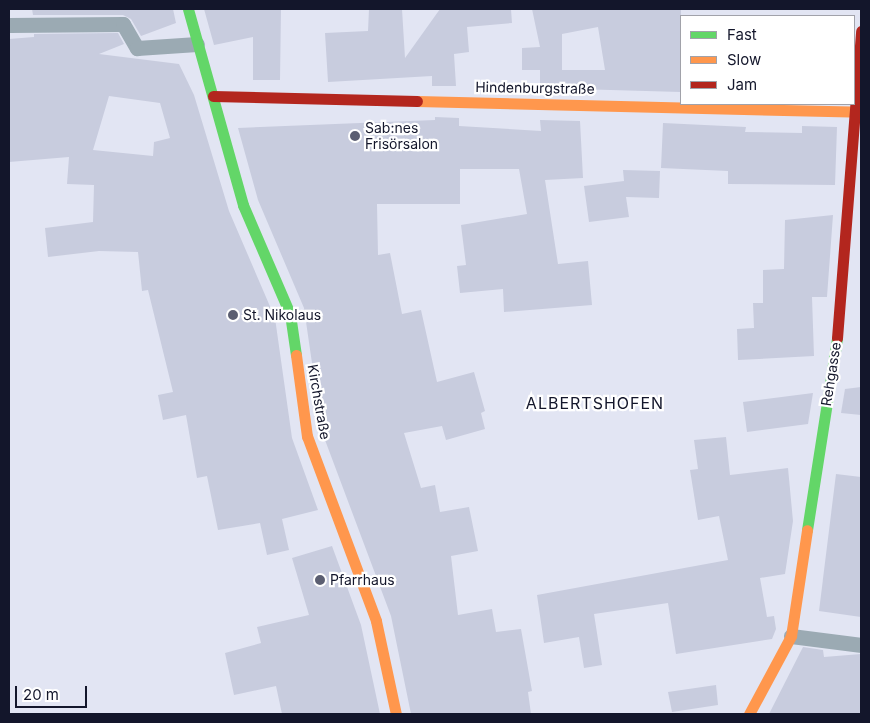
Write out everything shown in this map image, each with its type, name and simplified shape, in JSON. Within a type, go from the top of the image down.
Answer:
[{"type":"street","name":"Kirchstraße","points":[[188,9],[243,205],[290,314],[307,436],[376,621],[396,714]]},
{"type":"street","name":"Rehgasse","points":[[749,714],[792,636],[842,304],[859,111],[861,31]]},
{"type":"street","name":"Hindenburgstraße","points":[[213,96],[859,111]]},
{"type":"lane","points":[[9,25],[123,24],[137,48],[197,44]]},
{"type":"lane","points":[[792,636],[861,645]]},
{"type":"building","points":[[32,9],[173,9],[176,23],[141,36],[131,19],[123,15],[33,15]]},
{"type":"building","points":[[204,9],[281,9],[280,80],[253,80],[253,37],[214,45]]},
{"type":"building","points":[[369,9],[402,9],[405,58],[440,9],[511,9],[512,23],[467,27],[469,52],[454,54],[456,86],[432,86],[432,76],[328,82],[325,33],[368,31]]},
{"type":"building","points":[[532,9],[681,9],[680,92],[540,88],[540,70],[522,70],[522,48],[540,47]],"holes":[[[598,27],[605,70],[562,70],[562,34]]]},
{"type":"building","points":[[118,33],[124,44],[99,54],[179,64],[194,95],[229,211],[275,318],[292,438],[318,510],[282,519],[289,550],[267,555],[260,523],[218,530],[207,476],[197,478],[186,415],[163,420],[158,395],[173,392],[148,290],[142,291],[138,252],[99,251],[48,257],[45,228],[93,222],[94,185],[67,184],[69,157],[9,162],[9,39],[34,37],[34,34]],"holes":[[[109,96],[160,103],[170,138],[154,142],[153,156],[93,150]]]},
{"type":"building","points":[[435,117],[459,118],[459,126],[541,131],[540,120],[580,121],[583,178],[545,180],[558,264],[588,261],[592,305],[504,312],[503,289],[460,293],[457,266],[466,265],[461,225],[527,214],[519,169],[460,169],[460,204],[377,204],[378,255],[390,253],[402,314],[421,310],[437,382],[474,372],[485,411],[481,413],[485,429],[446,440],[442,426],[404,433],[421,488],[435,485],[440,512],[469,507],[478,551],[451,556],[458,615],[492,609],[496,632],[521,629],[532,691],[528,692],[531,714],[411,714],[391,616],[322,432],[304,308],[258,200],[238,128],[435,120]]},
{"type":"building","points":[[663,123],[746,127],[745,132],[802,133],[802,126],[837,127],[835,185],[728,184],[728,171],[661,168]]},
{"type":"building","points":[[623,170],[660,171],[659,198],[626,197],[629,217],[589,222],[584,186],[624,181]]},
{"type":"building","points":[[833,215],[827,297],[812,297],[814,356],[738,360],[737,329],[754,328],[753,303],[763,303],[763,270],[784,269],[785,220]]},
{"type":"building","points":[[861,387],[861,415],[841,413],[845,389]]},
{"type":"building","points":[[813,393],[808,424],[747,432],[743,402]]},
{"type":"building","points":[[726,437],[730,475],[788,468],[793,521],[785,574],[760,578],[767,617],[774,616],[776,629],[772,639],[676,654],[668,603],[594,614],[602,665],[584,668],[579,637],[544,643],[537,595],[728,560],[719,516],[698,520],[690,470],[698,469],[694,440]]},
{"type":"building","points":[[836,474],[861,477],[861,617],[819,611]]},
{"type":"building","points":[[332,546],[361,625],[380,714],[282,714],[276,686],[234,695],[225,653],[261,643],[257,627],[309,615],[292,558]]},
{"type":"building","points":[[803,647],[823,650],[824,657],[861,654],[861,714],[769,714]]},
{"type":"building","points":[[716,685],[718,705],[672,712],[668,692]]},
{"type":"traffic: fast","points":[[188,9],[243,205],[290,314],[296,355]]},
{"type":"traffic: fast","points":[[807,530],[837,338]]},
{"type":"traffic: slow","points":[[417,101],[861,112]]},
{"type":"traffic: slow","points":[[296,355],[307,436],[376,621],[396,714]]},
{"type":"traffic: slow","points":[[749,714],[791,636],[807,530]]},
{"type":"traffic: jam","points":[[837,338],[861,31]]},
{"type":"traffic: jam","points":[[213,96],[417,101]]},
{"type":"place","name":"Sab:nes Frisörsalon","points":[[355,136]]},
{"type":"place","name":"St. Nikolaus","points":[[233,315]]},
{"type":"place","name":"Pfarrhaus","points":[[320,580]]},
{"type":"district","name":"ALBERTSHOFEN","points":[[595,403]]}]
